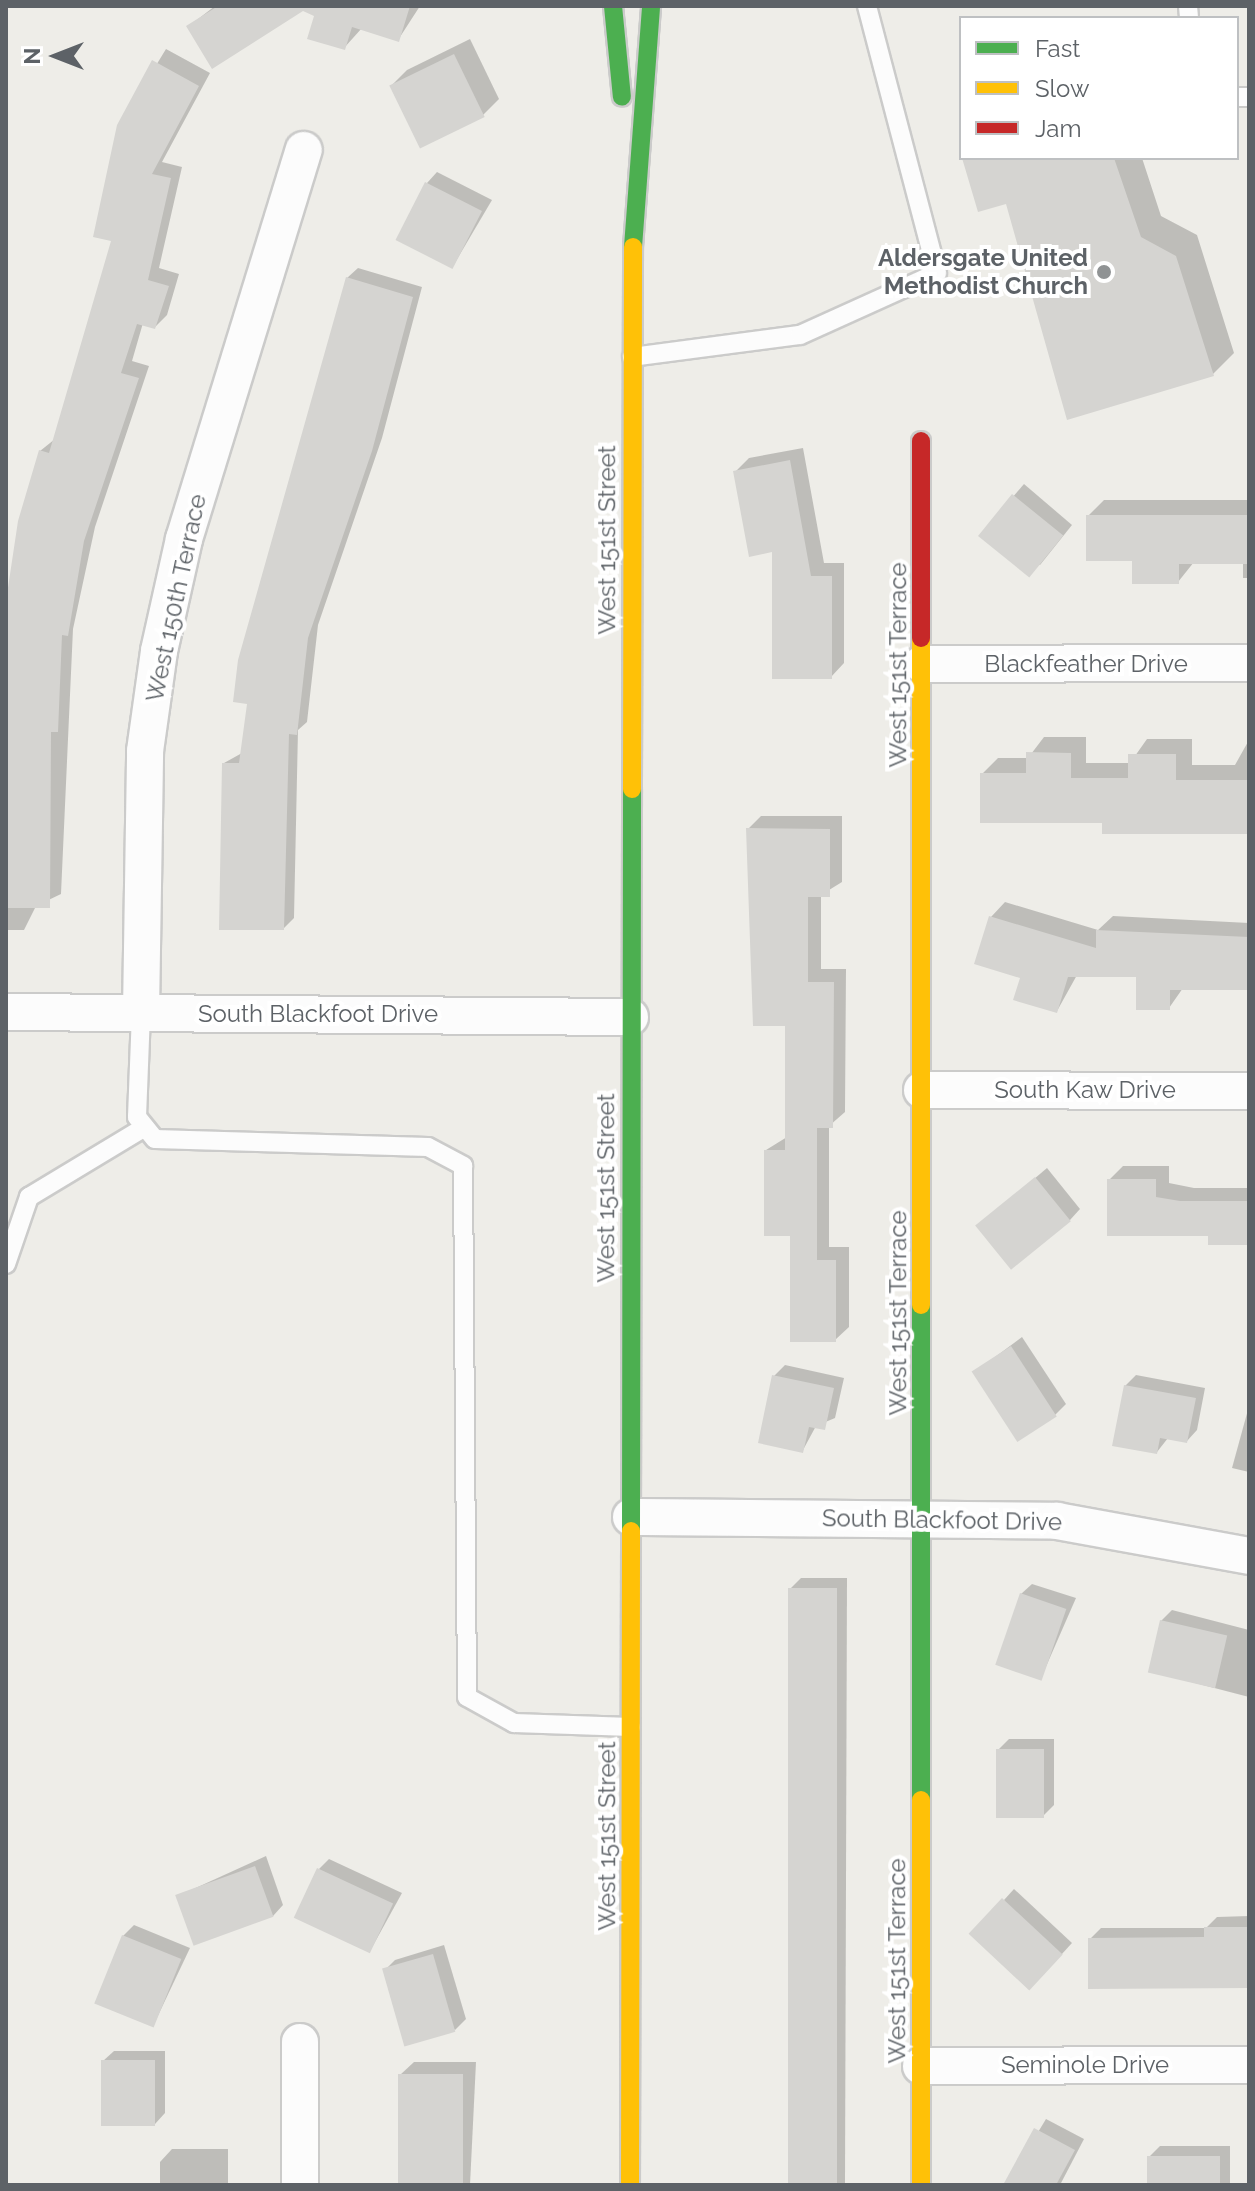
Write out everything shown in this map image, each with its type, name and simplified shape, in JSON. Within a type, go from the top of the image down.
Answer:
[{"type":"main road","name":"West 151st Street","points":[[613,6],[633,190]]},
{"type":"main road","points":[[643,6],[646,53]]},
{"type":"main road","name":"West 151st Street","points":[[630,2185],[633,190],[651,6]]},
{"type":"main road","name":"West 151st Terrace","points":[[921,441],[921,2185]]},
{"type":"street","name":"West 150th Terrace","points":[[141,1013],[145,751],[159,651],[184,539],[304,150]]},
{"type":"street","name":"Blackfeather Drive","points":[[922,664],[1249,663]]},
{"type":"street","name":"South Blackfoot Drive","points":[[6,1012],[630,1017]]},
{"type":"street","name":"South Kaw Drive","points":[[922,1090],[1249,1091]]},
{"type":"street","name":"South Blackfoot Drive","points":[[631,1517],[922,1517],[1057,1521],[1249,1556]]},
{"type":"street","points":[[300,2042],[300,2185]]},
{"type":"street","name":"Seminole Drive","points":[[921,2066],[1249,2065]]},
{"type":"lane","points":[[632,357],[800,335],[937,273],[867,6]]},
{"type":"lane","points":[[141,1013],[137,1117],[155,1139],[182,1143],[428,1147],[463,1166],[467,1697],[514,1723],[631,1727]]},
{"type":"lane","points":[[6,1264],[29,1197],[145,1127]]},
{"type":"building","points":[[218,6],[410,6],[399,42],[352,27],[345,50],[307,39],[314,16],[303,11],[212,69],[186,26]]},
{"type":"building","points":[[454,54],[485,117],[420,148],[389,86]]},
{"type":"building","points":[[152,60],[199,86],[152,174],[171,178],[148,280],[169,286],[155,329],[137,324],[121,373],[139,378],[84,541],[68,636],[62,635],[58,732],[51,732],[50,908],[6,908],[6,601],[18,521],[39,450],[49,453],[111,241],[93,237],[117,125]]},
{"type":"building","name":"Aldersgate United Methodist Church","points":[[963,160],[1115,160],[1141,237],[1176,256],[1214,376],[1067,420],[1006,204],[978,212]]},
{"type":"building","points":[[425,182],[482,211],[453,269],[395,240]]},
{"type":"building","points":[[346,277],[413,297],[372,451],[308,638],[297,735],[289,734],[284,930],[219,930],[222,763],[239,763],[247,704],[233,702],[238,660]]},
{"type":"building","points":[[790,460],[811,576],[832,576],[832,679],[772,679],[772,552],[749,557],[733,471]]},
{"type":"building","points":[[1012,494],[1063,536],[1029,578],[978,536]]},
{"type":"building","points":[[1086,515],[1249,515],[1249,564],[1179,564],[1179,584],[1132,584],[1132,561],[1086,561]]},
{"type":"building","points":[[1026,752],[1071,753],[1071,778],[1128,778],[1128,754],[1176,754],[1176,780],[1249,780],[1249,834],[1102,834],[1102,823],[980,823],[980,773],[1026,773]]},
{"type":"building","points":[[746,828],[830,829],[830,897],[808,897],[808,982],[834,982],[833,1128],[817,1128],[817,1260],[836,1260],[836,1342],[790,1342],[790,1236],[764,1236],[764,1150],[785,1150],[785,1026],[753,1026]]},
{"type":"building","points":[[989,916],[1096,948],[1096,930],[1249,937],[1249,990],[1170,990],[1170,1010],[1136,1010],[1136,977],[1068,977],[1057,1013],[1013,1000],[1020,978],[974,964]]},
{"type":"building","points":[[1035,1177],[1071,1221],[1011,1270],[975,1225]]},
{"type":"building","points":[[1107,1179],[1156,1179],[1156,1197],[1180,1201],[1249,1201],[1249,1245],[1208,1245],[1208,1236],[1107,1236]]},
{"type":"building","points":[[1011,1346],[1057,1416],[1017,1442],[972,1372]]},
{"type":"building","points":[[772,1375],[834,1388],[825,1430],[809,1427],[803,1453],[758,1443]]},
{"type":"building","points":[[1124,1385],[1196,1398],[1187,1443],[1160,1438],[1157,1454],[1112,1446]]},
{"type":"building","points":[[788,1588],[837,1588],[837,2185],[788,2185]]},
{"type":"building","points":[[1020,1593],[1066,1609],[1042,1681],[995,1665]]},
{"type":"building","points":[[1160,1620],[1227,1636],[1215,1688],[1148,1673]]},
{"type":"building","points":[[996,1749],[1044,1749],[1044,1818],[996,1818]]},
{"type":"building","points":[[255,1866],[273,1917],[194,1946],[175,1895]]},
{"type":"building","points":[[317,1868],[393,1903],[370,1953],[294,1918]]},
{"type":"building","points":[[1002,1898],[1063,1955],[1029,1990],[969,1934]]},
{"type":"building","points":[[1204,1927],[1249,1927],[1249,1988],[1088,1989],[1088,1938],[1204,1937]]},
{"type":"building","points":[[122,1935],[181,1959],[154,2028],[94,2004]]},
{"type":"building","points":[[433,1954],[455,2032],[404,2046],[382,1969]]},
{"type":"building","points":[[101,2060],[155,2060],[155,2126],[101,2126]]},
{"type":"building","points":[[398,2074],[463,2074],[463,2185],[398,2185]]},
{"type":"building","points":[[1034,2128],[1075,2150],[1056,2185],[1003,2185]]},
{"type":"building","points":[[1147,2156],[1220,2156],[1220,2185],[1147,2185]]},
{"type":"traffic: fast","points":[[613,6],[622,97]]},
{"type":"traffic: fast","points":[[633,247],[651,6]]},
{"type":"traffic: fast","points":[[631,1531],[632,789]]},
{"type":"traffic: fast","points":[[921,1305],[921,1800]]},
{"type":"traffic: slow","points":[[632,789],[633,247]]},
{"type":"traffic: slow","points":[[921,638],[921,1305]]},
{"type":"traffic: slow","points":[[630,2185],[631,1531]]},
{"type":"traffic: slow","points":[[921,1800],[921,2185]]},
{"type":"traffic: jam","points":[[921,441],[921,638]]},
{"type":"place","name":"Aldersgate United Methodist Church","points":[[1104,272]]}]
